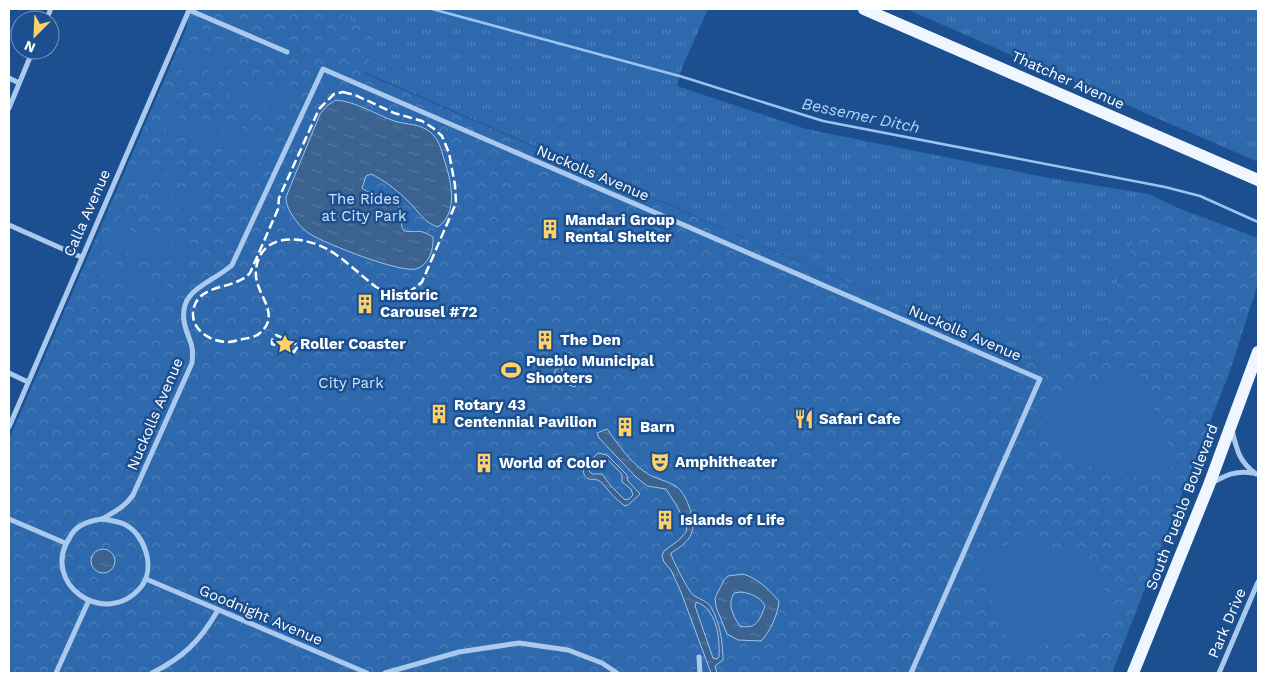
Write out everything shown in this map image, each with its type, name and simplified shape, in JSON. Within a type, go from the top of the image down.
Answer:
[{"type":"main road","name":"Thatcher Avenue","points":[[864,9],[1258,180]]},
{"type":"main road","name":"South Pueblo Boulevard","points":[[1133,673],[1209,485],[1258,352]]},
{"type":"street","name":"Calla Avenue","points":[[9,427],[189,10],[287,52]]},
{"type":"street","points":[[9,108],[29,60]]},
{"type":"street","name":"Nuckolls Avenue","points":[[102,519],[128,503],[134,495],[192,363],[193,346],[182,315],[189,295],[199,286],[225,272],[232,265],[323,69],[1040,379],[911,673]]},
{"type":"street","points":[[9,78],[19,83]]},
{"type":"street","points":[[9,225],[81,257]]},
{"type":"street","points":[[9,373],[28,382]]},
{"type":"street","points":[[1231,425],[1239,457],[1257,475]]},
{"type":"street","points":[[1209,485],[1228,474],[1238,472],[1257,475]]},
{"type":"street","points":[[9,519],[65,543]]},
{"type":"street","points":[[102,519],[124,524],[132,530],[143,543],[147,554],[148,569],[146,580],[132,596],[111,604],[92,603],[78,595],[64,576],[62,557],[65,543],[74,530],[81,525],[102,519]]},
{"type":"street","name":"Goodnight Avenue","points":[[146,580],[367,673]]},
{"type":"street","name":"Park Drive","points":[[1219,673],[1258,582]]},
{"type":"street","points":[[56,673],[88,600]]},
{"type":"street","points":[[152,673],[176,661],[196,642],[218,610]]},
{"type":"street","points":[[385,673],[459,652],[519,643],[568,650],[602,663],[617,673]]},
{"type":"street","points":[[699,657],[700,673]]},
{"type":"green space","name":"City Park","points":[[187,9],[334,9],[379,37],[364,73],[1051,369],[1068,364],[1087,351],[1106,318],[1149,194],[1178,208],[1258,238],[1258,283],[1230,371],[1112,673],[9,673],[9,439],[187,27]],"holes":[[[104,549],[111,552],[107,572],[96,570],[92,563],[92,556]]]},
{"type":"green space","points":[[334,9],[708,9],[682,68],[677,86],[806,129],[1049,178],[1149,194],[1106,318],[1087,351],[1068,364],[1051,369],[1024,359],[364,72]]},
{"type":"green space","points":[[906,9],[1258,9],[1258,162]]},
{"type":"green space","points":[[195,44],[208,50],[196,79],[182,74]]},
{"type":"green space","points":[[215,53],[229,59],[216,88],[203,82]]},
{"type":"green space","points":[[235,62],[249,68],[236,97],[223,91]]},
{"type":"green space","points":[[258,72],[271,77],[258,106],[245,101]]},
{"type":"green space","points":[[278,80],[291,86],[279,115],[265,109]]},
{"type":"green space","points":[[172,97],[186,103],[173,132],[160,126]]},
{"type":"green space","points":[[193,106],[206,111],[193,140],[180,135]]},
{"type":"green space","points":[[213,114],[226,120],[213,149],[200,143]]},
{"type":"green space","points":[[235,124],[248,130],[236,159],[222,153]]},
{"type":"green space","points":[[255,133],[268,138],[256,167],[243,162]]},
{"type":"green space","points":[[145,161],[159,166],[146,196],[133,190]]},
{"type":"green space","points":[[168,170],[181,176],[168,205],[155,199]]},
{"type":"green space","points":[[190,180],[203,186],[191,215],[178,209]]},
{"type":"green space","points":[[121,214],[134,220],[121,249],[108,243]]},
{"type":"green space","points":[[141,223],[154,229],[141,258],[128,252]]},
{"type":"green space","points":[[161,232],[174,237],[162,266],[148,261]]},
{"type":"green space","points":[[181,240],[194,246],[182,275],[168,270]]},
{"type":"green space","points":[[99,257],[167,286],[161,301],[93,271]]},
{"type":"green space","points":[[1132,366],[1139,370],[1174,461],[1170,472],[1120,479],[1064,454],[1035,411],[1039,402]]},
{"type":"green space","points":[[1033,539],[1090,563],[1120,616],[1024,653],[1011,648],[974,554],[975,552]]},
{"type":"water","points":[[336,100],[359,106],[394,121],[422,127],[430,132],[438,141],[449,176],[452,195],[449,213],[445,221],[438,227],[429,223],[402,195],[376,176],[371,174],[366,176],[362,188],[382,196],[397,205],[402,215],[404,231],[421,232],[433,237],[430,256],[421,267],[408,269],[395,267],[363,257],[318,239],[298,223],[288,207],[286,197],[320,114],[328,105]]},
{"type":"water","points":[[561,367],[563,372],[568,374],[575,373],[578,379],[575,387],[554,380],[555,370]]},
{"type":"water","points":[[607,429],[639,468],[677,487],[689,506],[693,522],[691,534],[684,544],[671,553],[692,594],[710,605],[717,620],[722,640],[723,660],[715,666],[717,673],[711,673],[681,592],[662,556],[664,551],[686,532],[687,527],[678,508],[666,489],[647,486],[636,477],[599,438],[597,433]],"holes":[[[696,602],[703,605],[713,617],[716,625],[719,650],[719,657],[717,659],[713,658],[695,606]]]},
{"type":"water","points":[[598,453],[607,455],[627,475],[628,481],[640,494],[625,506],[600,481],[588,479],[583,468]],"holes":[[[596,459],[608,460],[622,474],[622,482],[631,489],[633,495],[629,499],[625,500],[602,474],[592,474],[589,471],[589,466]]]},
{"type":"water","points":[[103,549],[111,553],[115,561],[111,569],[103,573],[95,569],[91,561],[95,553]]},
{"type":"water","points":[[743,574],[749,576],[763,585],[779,601],[773,622],[761,641],[738,640],[727,634],[716,607],[715,598],[728,576]],"holes":[[[741,592],[758,598],[765,606],[754,625],[740,626],[733,614],[731,606],[732,597],[734,593]]]},
{"type":"waterway","name":"Bessemer Ditch","points":[[432,9],[683,77],[823,121],[1165,187],[1200,196],[1258,222]]},
{"type":"railway","points":[[343,92],[355,95],[394,113],[422,121],[442,136],[449,153],[455,185],[456,203],[422,282],[411,291],[400,294],[389,293],[376,287],[345,261],[325,248],[304,241],[282,240],[273,243],[265,249],[259,258],[256,270],[256,278],[266,303],[269,318],[260,333],[250,338],[232,342],[221,341],[207,336],[197,327],[194,321],[194,307],[198,299],[211,290],[236,282],[250,273],[278,209],[279,198],[319,109],[334,94],[343,92]]},
{"type":"railway","points":[[276,335],[296,344],[298,346],[294,352],[272,344],[272,340],[276,335]]},
{"type":"place","name":"Mandari Group Rental Shelter","points":[[550,229]]},
{"type":"place","name":"Historic Carousel #72","points":[[365,304]]},
{"type":"place","name":"The Den","points":[[545,340]]},
{"type":"place","name":"Roller Coaster","points":[[285,344]]},
{"type":"place","name":"Pueblo Municipal Shooters","points":[[511,370]]},
{"type":"place","name":"Rotary 43 Centennial Pavilion","points":[[439,414]]},
{"type":"place","name":"Safari Cafe","points":[[804,419]]},
{"type":"place","name":"Barn","points":[[625,427]]},
{"type":"place","name":"Amphitheater","points":[[660,462]]},
{"type":"place","name":"World of Color","points":[[484,463]]},
{"type":"place","name":"Islands of Life","points":[[665,520]]},
{"type":"park label","name":"The Rides at City Park","points":[[364,208]]}]
